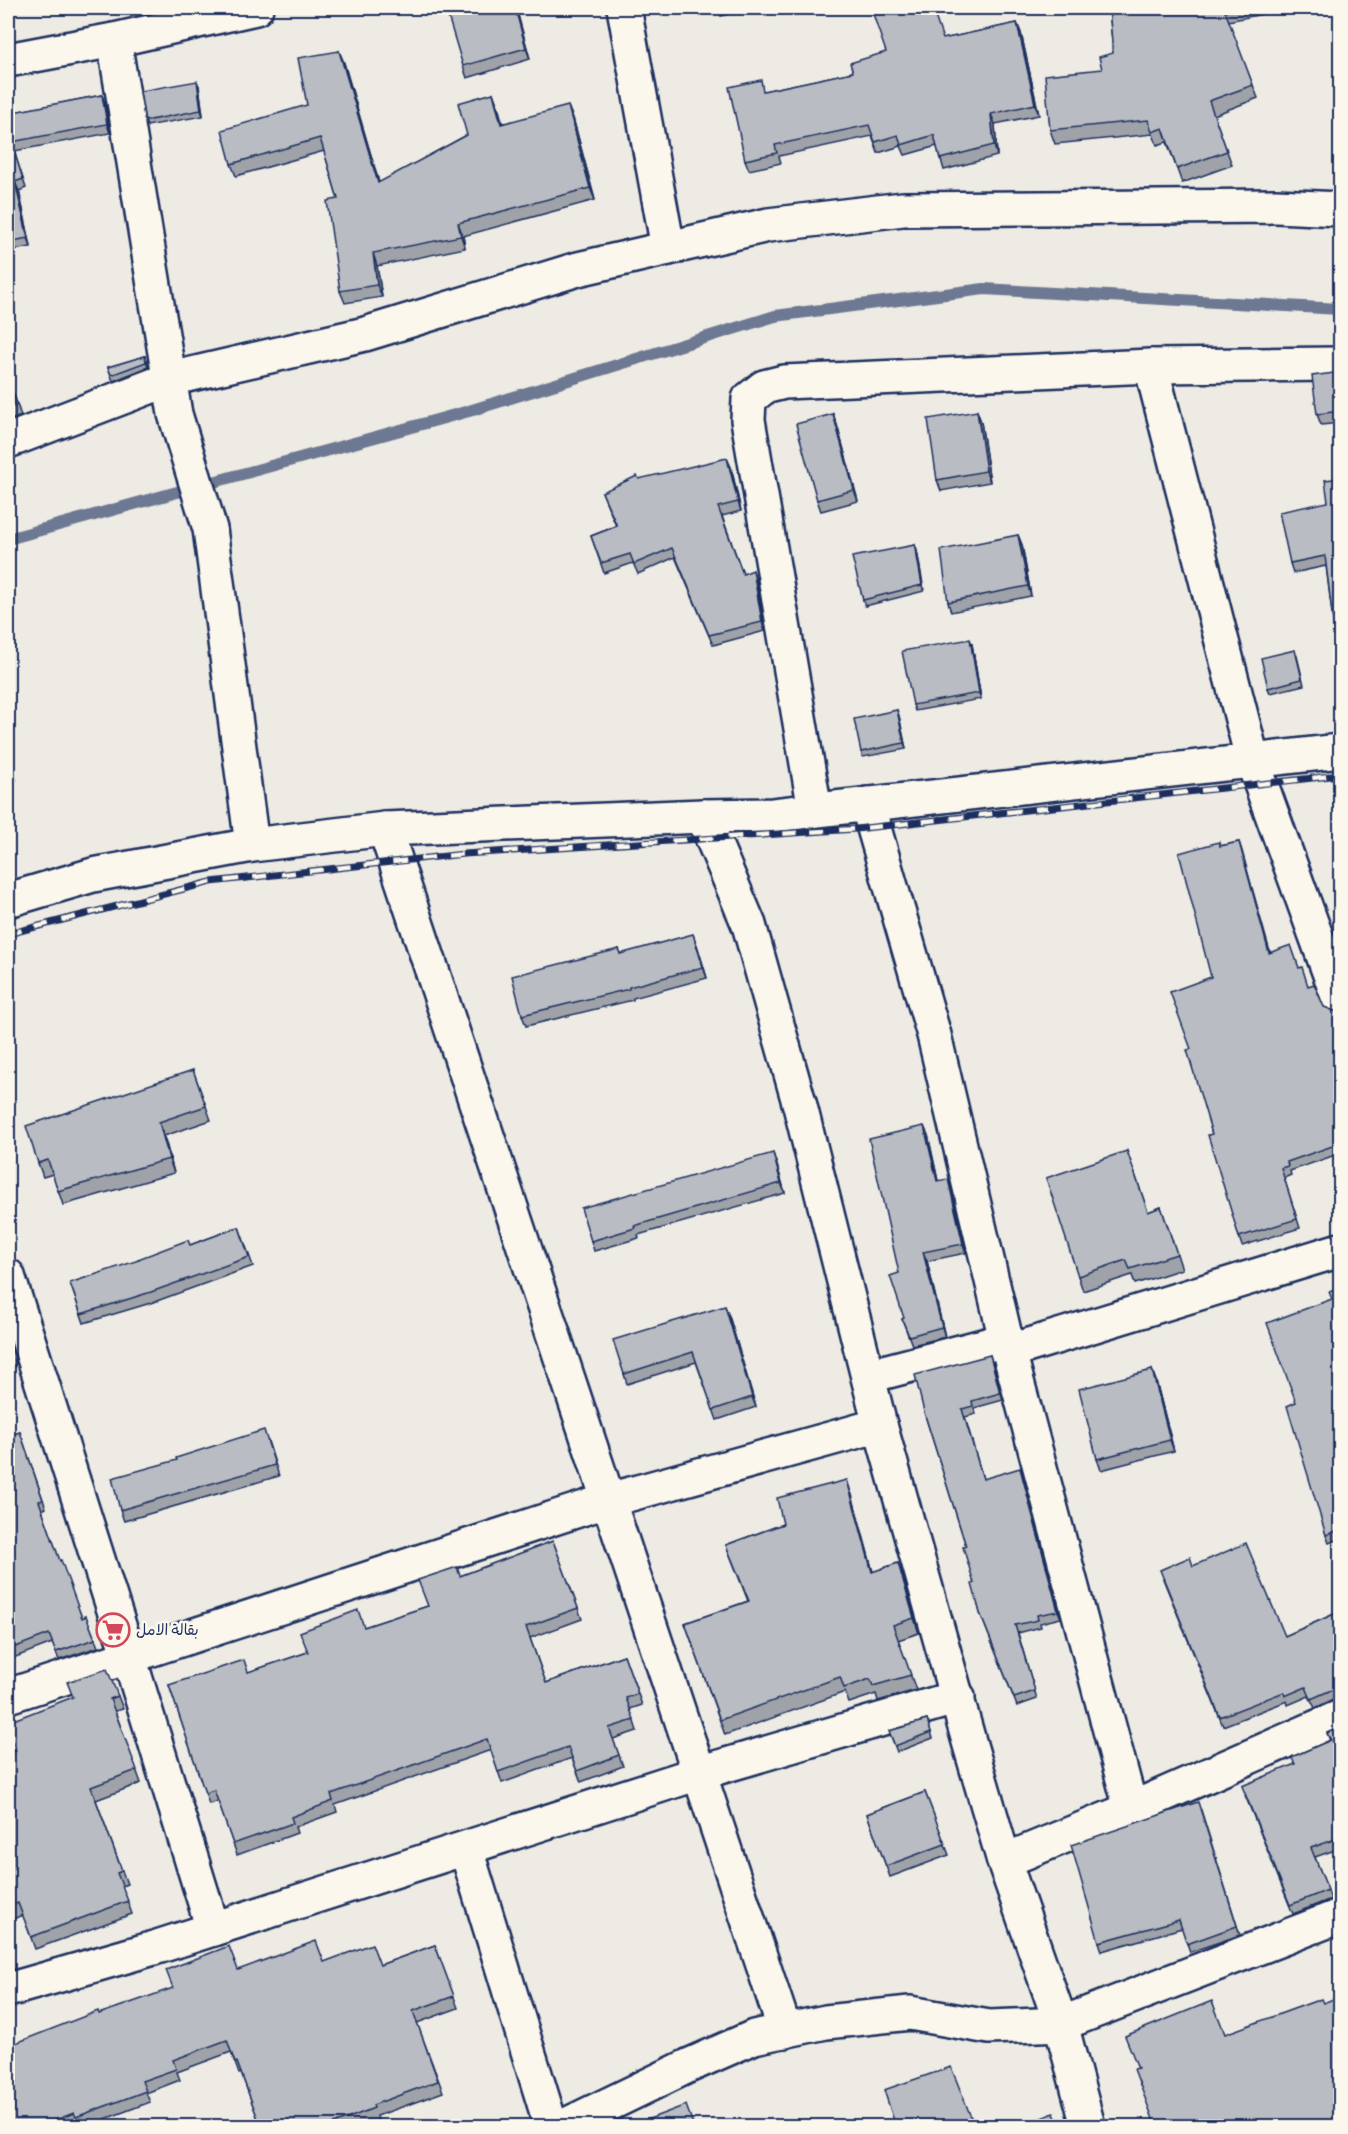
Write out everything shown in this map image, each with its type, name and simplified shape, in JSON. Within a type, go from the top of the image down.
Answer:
[{"type":"street","points":[[8,60],[114,40],[256,8]]},
{"type":"street","points":[[624,8],[668,248]]},
{"type":"street","points":[[114,40],[175,414],[210,529],[252,845]]},
{"type":"street","points":[[8,441],[170,379],[365,334],[578,269],[768,225],[903,209],[1264,207],[1341,209]]},
{"type":"street","points":[[815,810],[748,420],[749,399],[764,387],[784,382],[1151,366],[1341,364]]},
{"type":"street","points":[[1151,366],[1253,762],[1341,1002]]},
{"type":"street","points":[[8,900],[93,875],[252,845],[385,829],[773,815],[1341,751]]},
{"type":"street","points":[[867,804],[934,1035],[1008,1346],[1131,1809]]},
{"type":"street","points":[[703,816],[749,925],[800,1106],[880,1425],[1004,1861],[1061,2024],[1088,2127]]},
{"type":"street","points":[[385,829],[785,2031]]},
{"type":"street","points":[[869,1376],[1008,1346],[1341,1250]]},
{"type":"street","points":[[8,1276],[213,1929]]},
{"type":"street","points":[[8,1696],[609,1500],[880,1425]]},
{"type":"street","points":[[8,1990],[213,1929],[699,1773],[958,1697]]},
{"type":"street","points":[[1004,1861],[1131,1809],[1341,1717]]},
{"type":"street","points":[[466,1849],[551,2127]]},
{"type":"street","points":[[564,2127],[688,2066],[754,2037],[826,2022],[910,2013],[989,2027],[1061,2024],[1341,1916]]},
{"type":"building","points":[[477,8],[515,8],[526,48],[463,66],[448,16]]},
{"type":"building","points":[[871,8],[932,8],[943,39],[1017,23],[1035,104],[991,114],[994,145],[940,159],[934,135],[901,145],[898,135],[875,142],[869,125],[775,145],[777,153],[745,160],[729,87],[761,80],[763,91],[853,72],[850,63],[886,52]]},
{"type":"building","points":[[1109,8],[1224,8],[1253,85],[1209,101],[1227,151],[1177,169],[1163,128],[1152,132],[1148,120],[1050,130],[1045,75],[1102,69],[1099,57],[1113,53]]},
{"type":"building","points":[[339,51],[378,183],[467,135],[458,103],[493,93],[501,124],[568,106],[590,188],[458,223],[461,236],[373,253],[377,285],[340,291],[327,201],[338,199],[320,138],[231,164],[222,130],[307,105],[298,58]]},
{"type":"building","points":[[197,81],[201,110],[145,121],[140,91]]},
{"type":"building","points":[[102,95],[107,124],[11,142],[23,179],[15,182],[28,238],[8,242],[8,113]]},
{"type":"building","points":[[145,356],[146,362],[111,375],[108,367]]},
{"type":"building","points":[[1341,372],[1341,411],[1317,414],[1312,376]]},
{"type":"building","points":[[8,377],[17,405],[8,409]]},
{"type":"building","points":[[977,411],[986,471],[937,480],[928,419]]},
{"type":"building","points":[[833,414],[854,490],[817,500],[796,424]]},
{"type":"building","points":[[727,458],[738,502],[718,507],[743,574],[753,570],[762,622],[709,635],[672,548],[634,564],[630,554],[601,563],[591,536],[617,526],[602,492],[637,476],[639,479]]},
{"type":"building","points":[[1341,478],[1341,645],[1336,645],[1325,556],[1290,563],[1279,512],[1328,502],[1325,480]]},
{"type":"building","points":[[1018,535],[1028,586],[948,602],[941,550]]},
{"type":"building","points":[[915,545],[922,585],[863,600],[852,557]]},
{"type":"building","points":[[970,639],[979,693],[913,705],[902,651]]},
{"type":"building","points":[[1295,650],[1302,679],[1268,688],[1261,658]]},
{"type":"building","points":[[897,710],[904,743],[861,752],[854,719]]},
{"type":"building","points":[[1219,842],[1220,846],[1239,842],[1269,953],[1291,945],[1308,986],[1314,984],[1324,1007],[1341,1011],[1341,1074],[1337,1076],[1341,1085],[1341,1143],[1287,1162],[1288,1166],[1281,1168],[1297,1219],[1239,1237],[1208,1135],[1212,1134],[1187,1050],[1191,1049],[1170,992],[1211,977],[1179,853]]},
{"type":"building","points":[[693,934],[703,967],[629,987],[629,989],[522,1015],[512,976],[619,949],[620,954]]},
{"type":"building","points":[[193,1070],[206,1106],[159,1122],[169,1159],[58,1191],[48,1160],[38,1163],[26,1126]]},
{"type":"building","points":[[924,1126],[937,1181],[948,1179],[963,1244],[923,1252],[942,1327],[909,1336],[890,1276],[899,1273],[869,1139]]},
{"type":"building","points":[[1127,1151],[1148,1212],[1161,1207],[1177,1254],[1130,1269],[1126,1260],[1078,1276],[1046,1178]]},
{"type":"building","points":[[773,1153],[781,1183],[591,1241],[581,1208]]},
{"type":"building","points":[[239,1227],[249,1257],[81,1314],[70,1283],[139,1260],[188,1240],[190,1245]]},
{"type":"building","points":[[1341,1288],[1341,1529],[1326,1535],[1287,1406],[1296,1402],[1267,1323],[1332,1299],[1329,1292]]},
{"type":"building","points":[[725,1306],[752,1397],[713,1410],[693,1352],[624,1374],[613,1340]]},
{"type":"building","points":[[990,1355],[1000,1393],[972,1401],[973,1406],[962,1409],[983,1479],[1020,1468],[1058,1611],[1037,1615],[1038,1620],[1015,1625],[1035,1691],[1014,1698],[980,1613],[963,1547],[966,1546],[924,1412],[915,1375]]},
{"type":"building","points":[[1152,1370],[1170,1440],[1097,1459],[1079,1389]]},
{"type":"building","points":[[264,1430],[275,1465],[120,1510],[112,1478],[177,1460],[176,1458]]},
{"type":"building","points":[[20,1432],[43,1500],[39,1501],[60,1561],[82,1618],[86,1616],[95,1639],[56,1652],[49,1634],[8,1650],[8,1436]]},
{"type":"building","points":[[847,1480],[872,1572],[898,1563],[914,1618],[893,1625],[911,1675],[873,1686],[870,1679],[844,1688],[840,1677],[720,1720],[685,1623],[749,1601],[726,1545],[783,1524],[777,1498]]},
{"type":"building","points":[[553,1541],[578,1608],[526,1627],[546,1683],[624,1655],[638,1694],[626,1698],[634,1720],[609,1728],[619,1755],[577,1771],[568,1747],[498,1772],[487,1739],[331,1794],[333,1801],[291,1817],[293,1823],[233,1844],[214,1790],[205,1793],[169,1685],[244,1660],[248,1672],[308,1652],[300,1632],[358,1610],[364,1627],[428,1606],[418,1580],[457,1567],[460,1576]]},
{"type":"building","points":[[1246,1543],[1285,1636],[1341,1611],[1341,1690],[1329,1691],[1311,1699],[1306,1687],[1285,1696],[1284,1692],[1220,1717],[1160,1570],[1190,1557],[1193,1566]]},
{"type":"building","points":[[107,1669],[118,1696],[110,1699],[137,1770],[91,1787],[122,1871],[117,1873],[128,1901],[31,1937],[18,1903],[8,1907],[8,1755],[16,1751],[8,1729],[8,1722],[73,1697],[67,1682]]},
{"type":"building","points":[[927,1720],[931,1732],[895,1746],[889,1731]]},
{"type":"building","points":[[1341,1727],[1341,1837],[1311,1848],[1328,1890],[1290,1905],[1242,1786],[1295,1764],[1292,1757],[1331,1740],[1327,1733]]},
{"type":"building","points":[[925,1792],[945,1844],[886,1866],[867,1814]]},
{"type":"building","points":[[1198,1802],[1237,1926],[1187,1944],[1179,1920],[1099,1942],[1071,1845]]},
{"type":"building","points":[[316,1941],[324,1962],[372,1944],[380,1965],[435,1945],[454,1996],[413,2011],[438,2081],[373,2105],[374,2108],[326,2127],[261,2127],[227,2040],[173,2060],[176,2069],[142,2081],[146,2091],[76,2117],[74,2113],[37,2127],[8,2127],[8,2046],[98,2011],[99,2014],[173,1988],[166,1970],[229,1946],[238,1970]]},
{"type":"building","points":[[1341,1996],[1341,2127],[1156,2127],[1134,2069],[1138,2068],[1125,2036],[1212,2001],[1225,2034],[1321,1999],[1323,2003]]},
{"type":"building","points":[[951,2067],[975,2127],[896,2127],[884,2090]]},
{"type":"building","points":[[686,2105],[694,2127],[628,2127]]},
{"type":"building","points":[[1054,2113],[1059,2127],[1019,2127]]},
{"type":"building","points":[[743,2121],[745,2127],[728,2127]]},
{"type":"waterway","points":[[8,539],[469,411],[775,316],[984,289],[1340,309]]},
{"type":"railway","points":[[8,934],[211,882],[464,854],[856,829],[1340,775]]},
{"type":"place","name":"بقالة الامل","points":[[113,1630]]}]
